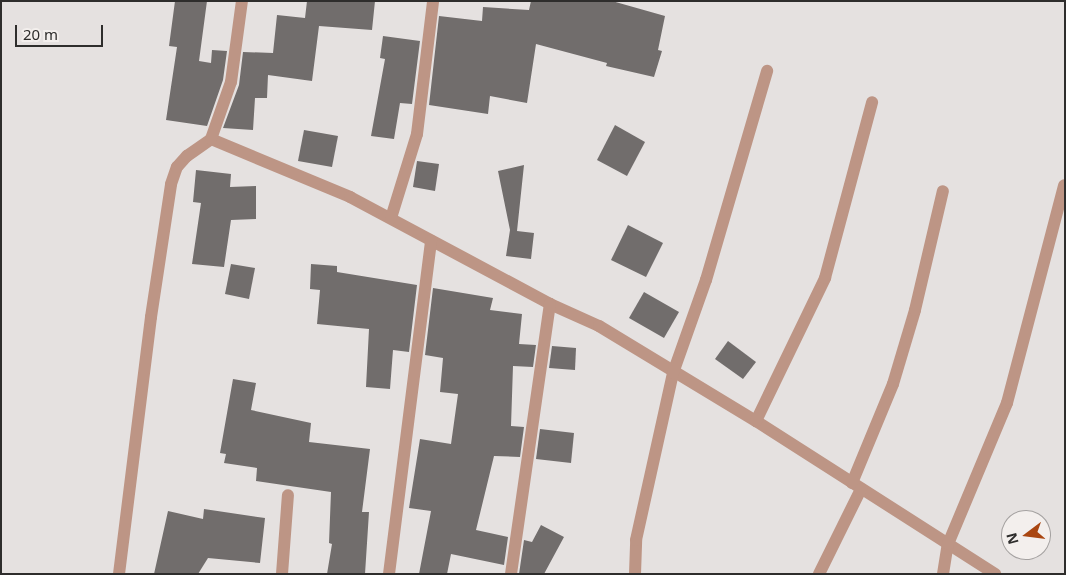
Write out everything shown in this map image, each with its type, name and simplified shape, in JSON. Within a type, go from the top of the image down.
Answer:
[{"type":"street","points":[[119,574],[151,317],[171,184],[177,167],[211,139],[231,82],[242,1]]},
{"type":"street","points":[[391,218],[416,134],[433,1]]},
{"type":"street","points":[[635,574],[636,540],[673,373],[706,280],[767,71]]},
{"type":"street","points":[[756,421],[825,278],[872,102]]},
{"type":"street","points":[[211,139],[308,178],[391,218],[432,241],[471,259],[550,304],[599,326],[673,373],[756,421],[995,574]]},
{"type":"street","points":[[943,574],[948,544],[1007,403],[1064,185]]},
{"type":"street","points":[[819,574],[856,486],[892,384],[915,310],[943,191]]},
{"type":"street","points":[[389,574],[432,241]]},
{"type":"street","points":[[511,574],[550,304]]},
{"type":"street","points":[[282,574],[288,494]]},
{"type":"building","points":[[175,1],[207,1],[199,61],[211,63],[212,50],[227,51],[223,80],[207,126],[166,120],[177,47],[169,46]]},
{"type":"building","points":[[307,1],[375,1],[372,30],[319,26],[312,81],[268,75],[267,98],[255,98],[253,130],[223,128],[239,85],[243,52],[273,53],[277,15],[305,18]]},
{"type":"building","points":[[531,1],[612,1],[665,16],[658,50],[662,51],[654,77],[606,66],[607,63],[536,44],[527,103],[490,96],[488,114],[429,105],[439,16],[482,21],[483,7],[529,10]]},
{"type":"building","points":[[383,36],[420,41],[412,104],[400,103],[394,139],[371,136],[385,59],[380,58]]},
{"type":"building","points":[[615,125],[645,142],[627,176],[597,160]]},
{"type":"building","points":[[304,130],[338,136],[332,167],[298,161]]},
{"type":"building","points":[[417,161],[439,164],[435,191],[413,187]]},
{"type":"building","points":[[524,165],[517,231],[534,233],[531,259],[506,256],[510,230],[498,171]]},
{"type":"building","points":[[196,170],[231,174],[230,187],[256,186],[256,219],[231,220],[224,267],[192,264],[201,203],[193,202]]},
{"type":"building","points":[[628,225],[663,243],[646,277],[611,260]]},
{"type":"building","points":[[231,264],[255,268],[249,299],[225,294]]},
{"type":"building","points":[[311,264],[337,266],[337,272],[417,285],[409,352],[393,350],[390,389],[366,387],[369,329],[317,324],[320,290],[310,289]]},
{"type":"building","points":[[433,288],[493,298],[490,310],[522,314],[519,344],[536,345],[533,367],[513,366],[511,426],[524,427],[520,457],[494,456],[476,530],[508,537],[504,565],[451,554],[447,574],[419,574],[431,511],[409,508],[420,439],[451,444],[458,394],[440,392],[443,358],[425,355]]},
{"type":"building","points":[[644,292],[679,312],[664,338],[629,318]]},
{"type":"building","points":[[728,341],[756,362],[743,379],[715,359]]},
{"type":"building","points":[[552,346],[576,348],[575,370],[549,368]]},
{"type":"building","points":[[233,379],[256,383],[251,410],[311,423],[309,442],[370,449],[362,512],[369,512],[365,574],[327,574],[332,544],[329,543],[331,492],[256,481],[257,468],[224,463],[226,454],[220,453]]},
{"type":"building","points":[[540,429],[574,433],[571,463],[536,459]]},
{"type":"building","points":[[204,509],[265,518],[260,563],[208,558],[198,574],[154,574],[168,511],[203,519]]},
{"type":"building","points":[[541,525],[564,537],[544,574],[519,574],[524,540],[532,542]]}]
